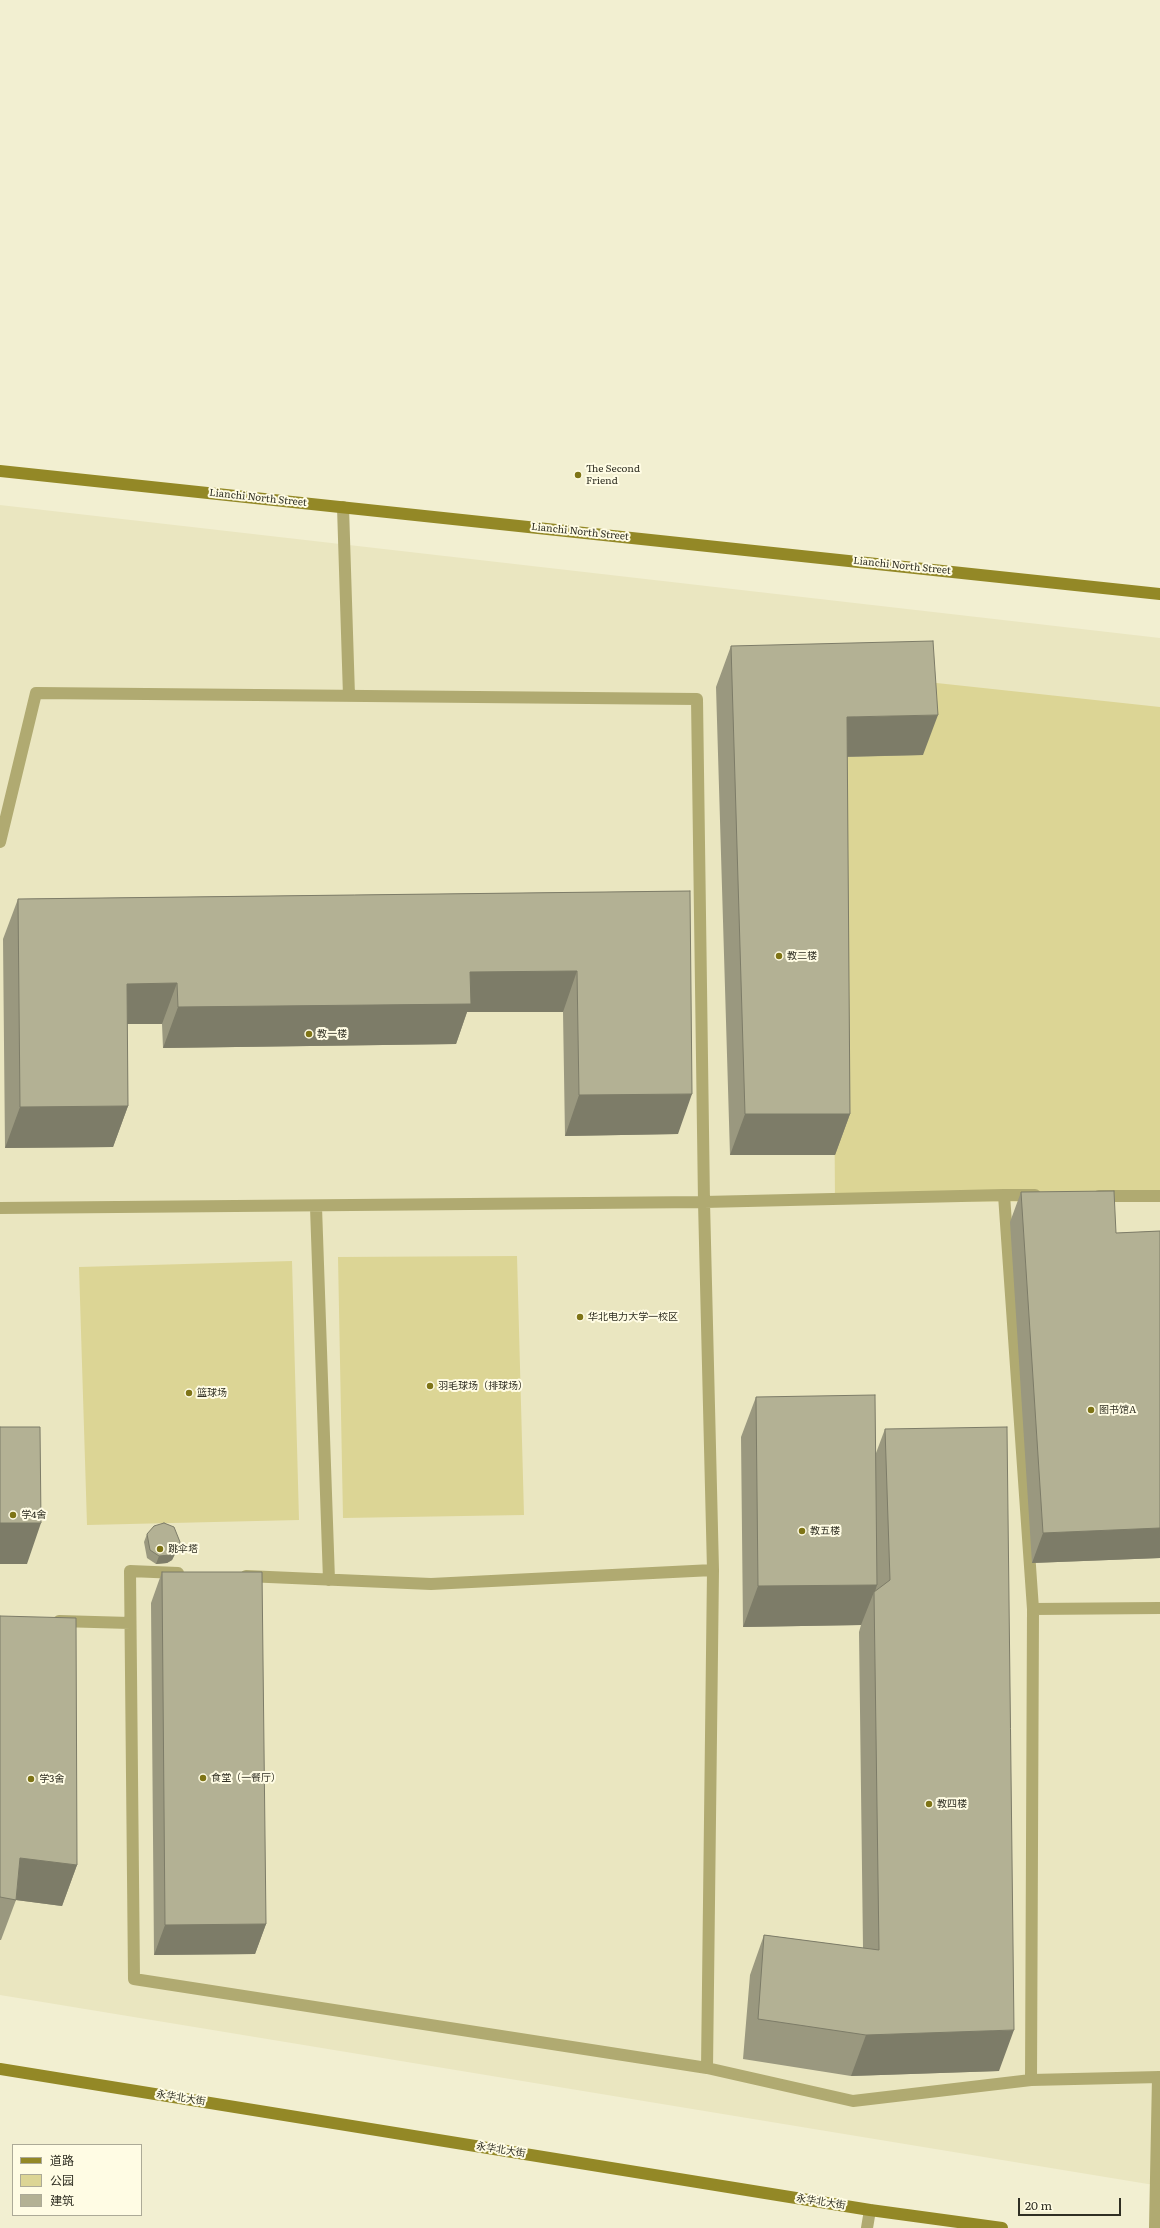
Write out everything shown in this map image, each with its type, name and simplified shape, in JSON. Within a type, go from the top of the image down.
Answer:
[{"type":"street","name":"Lianchi North Street","points":[[0,471],[1160,594]]},
{"type":"street","points":[[343,507],[349,696]]},
{"type":"street","points":[[0,842],[36,693],[697,699],[704,1202],[713,1570],[707,2068]]},
{"type":"street","points":[[1004,1195],[1034,1609],[1031,2080]]},
{"type":"street","points":[[0,1208],[316,1207],[704,1202],[1051,1195]]},
{"type":"street","points":[[1090,1196],[1160,1196]]},
{"type":"street","points":[[316,1207],[329,1580]]},
{"type":"street","points":[[234,1576],[431,1584],[713,1570]]},
{"type":"street","points":[[194,1574],[130,1571],[134,1979],[707,2068],[853,2102],[1031,2080],[1159,2077],[1155,2228]]},
{"type":"street","points":[[1034,1609],[1160,1608]]},
{"type":"street","points":[[46,1621],[130,1623]]},
{"type":"street","name":"永华北大街","points":[[0,2069],[870,2210],[1002,2228]]},
{"type":"street","points":[[867,2228],[870,2210]]},
{"type":"shaded area","name":"华北电力大学一校区","points":[[0,505],[1160,638],[1160,2186],[0,1995]]},
{"type":"green space","points":[[918,681],[1160,707],[1160,1202],[835,1201],[832,757]]},
{"type":"green space","name":"羽毛球场（排球场）","points":[[517,1256],[524,1515],[343,1518],[338,1257]]},
{"type":"green space","name":"篮球场","points":[[292,1261],[299,1520],[87,1525],[79,1267]]},
{"type":"building","name":"教二楼","points":[[933,641],[938,715],[847,717],[850,1114],[745,1114],[731,646]]},
{"type":"building","name":"教一楼","points":[[690,891],[692,1094],[579,1095],[577,971],[470,972],[471,1004],[178,1007],[177,983],[127,984],[128,1106],[20,1107],[18,899]]},
{"type":"building","name":"图书馆A","points":[[1114,1191],[1116,1233],[1160,1231],[1160,1528],[1043,1533],[1021,1192]]},
{"type":"building","name":"教五楼","points":[[875,1395],[877,1585],[758,1586],[756,1397]]},
{"type":"building","points":[[0,1427],[40,1427],[41,1523],[0,1523]]},
{"type":"building","name":"教四楼","points":[[1007,1427],[1014,2030],[866,2035],[758,2019],[764,1935],[879,1950],[874,1592],[890,1580],[885,1429]]},
{"type":"building","name":"跳伞塔","points":[[164,1523],[174,1527],[180,1542],[175,1552],[170,1555],[159,1556],[150,1550],[147,1534],[154,1526]]},
{"type":"building","name":"食堂（一餐厅）","points":[[162,1572],[262,1572],[266,1924],[165,1925]]},
{"type":"building","name":"学3舍","points":[[0,1616],[76,1618],[77,1865],[20,1858],[16,1900],[0,1897]]},
{"type":"place","name":"The Second Friend","points":[[578,475]]},
{"type":"place","name":"教二楼","points":[[779,956]]},
{"type":"place","name":"教一楼","points":[[309,1034]]},
{"type":"place","name":"华北电力大学一校区","points":[[580,1317]]},
{"type":"place","name":"羽毛球场（排球场）","points":[[430,1386]]},
{"type":"place","name":"篮球场","points":[[189,1393]]},
{"type":"place","name":"图书馆A","points":[[1091,1410]]},
{"type":"place","name":"学4舍","points":[[13,1515]]},
{"type":"place","name":"教五楼","points":[[802,1531]]},
{"type":"place","name":"跳伞塔","points":[[160,1549]]},
{"type":"place","name":"食堂（一餐厅）","points":[[203,1778]]},
{"type":"place","name":"学3舍","points":[[31,1779]]},
{"type":"place","name":"教四楼","points":[[929,1804]]}]
